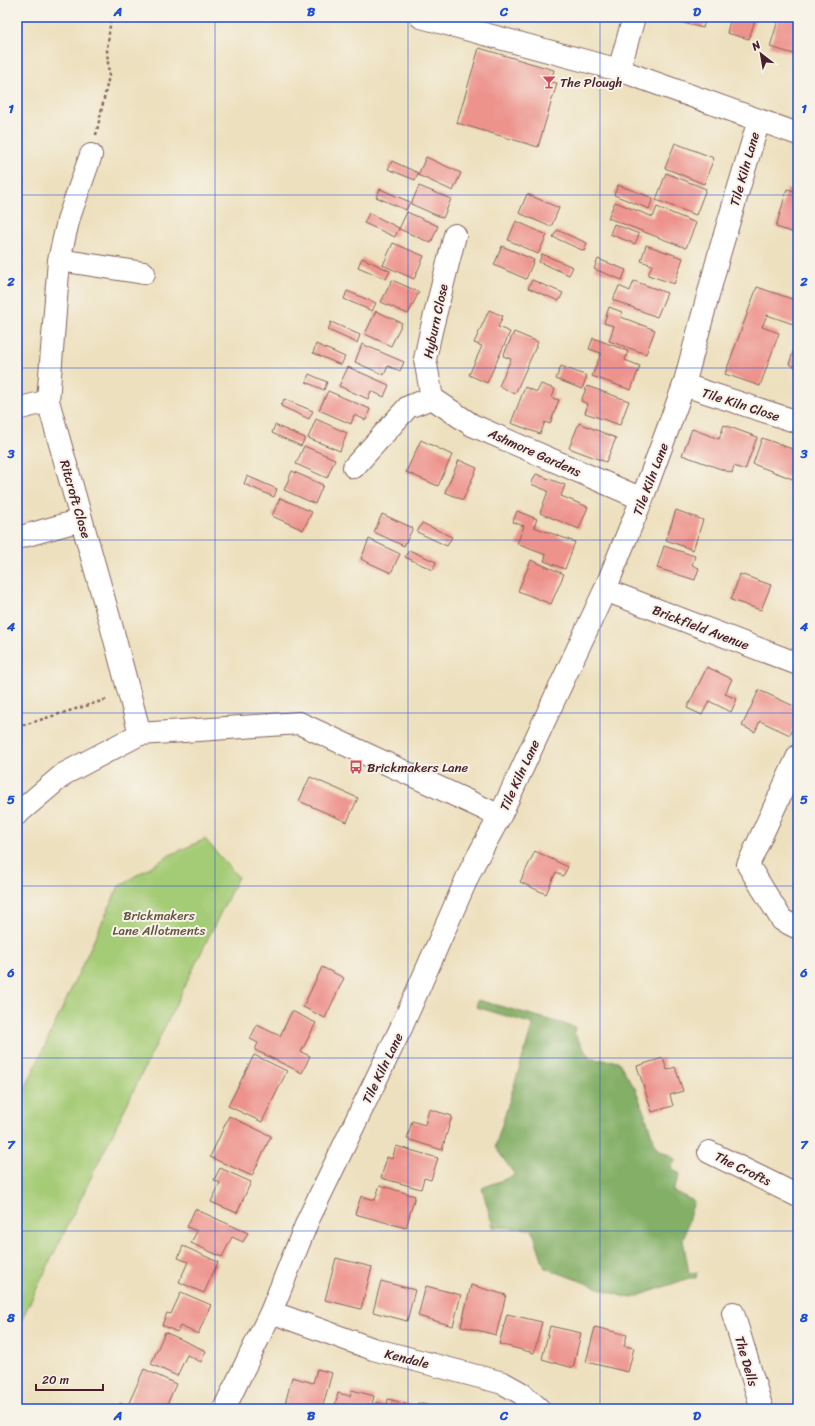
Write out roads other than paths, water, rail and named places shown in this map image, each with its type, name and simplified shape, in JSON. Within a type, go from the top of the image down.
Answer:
[{"type":"street","points":[[421,17],[619,70],[798,134]]},
{"type":"street","points":[[619,70],[634,17]]},
{"type":"street","name":"Tile Kiln Lane","points":[[224,1409],[271,1312],[308,1220],[401,1028],[472,867],[500,816],[605,590],[642,499],[684,385],[720,250],[759,120]]},
{"type":"street","name":"Ritcroft Close","points":[[91,155],[69,217],[59,260],[48,400],[140,734]]},
{"type":"street","name":"Hyburn Close","points":[[432,398],[425,359],[430,331],[455,236]]},
{"type":"street","points":[[59,260],[144,273]]},
{"type":"street","name":"Tile Kiln Close","points":[[684,385],[798,422]]},
{"type":"street","points":[[354,467],[408,407],[432,398]]},
{"type":"street","name":"Ashmore Gardens","points":[[432,398],[472,425],[642,499]]},
{"type":"street","points":[[17,408],[48,400]]},
{"type":"street","points":[[17,538],[81,520]]},
{"type":"street","name":"Brickfield Avenue","points":[[605,590],[798,664]]},
{"type":"street","points":[[17,814],[64,774],[140,734],[299,723],[500,816]]},
{"type":"street","points":[[798,756],[748,865],[782,920],[798,928]]},
{"type":"street","name":"The Crofts","points":[[709,1152],[798,1196]]},
{"type":"street","name":"Kendale","points":[[271,1312],[373,1349],[503,1383],[521,1393],[540,1409]]},
{"type":"street","name":"The Dells","points":[[733,1313],[762,1409]]},
{"type":"place","name":"The Plough","points":[[549,82]]},
{"type":"place","name":"Brickmakers Lane","points":[[356,767]]},
{"type":"park label","name":"Brickmakers Lane Allotments","points":[[159,922]]}]
